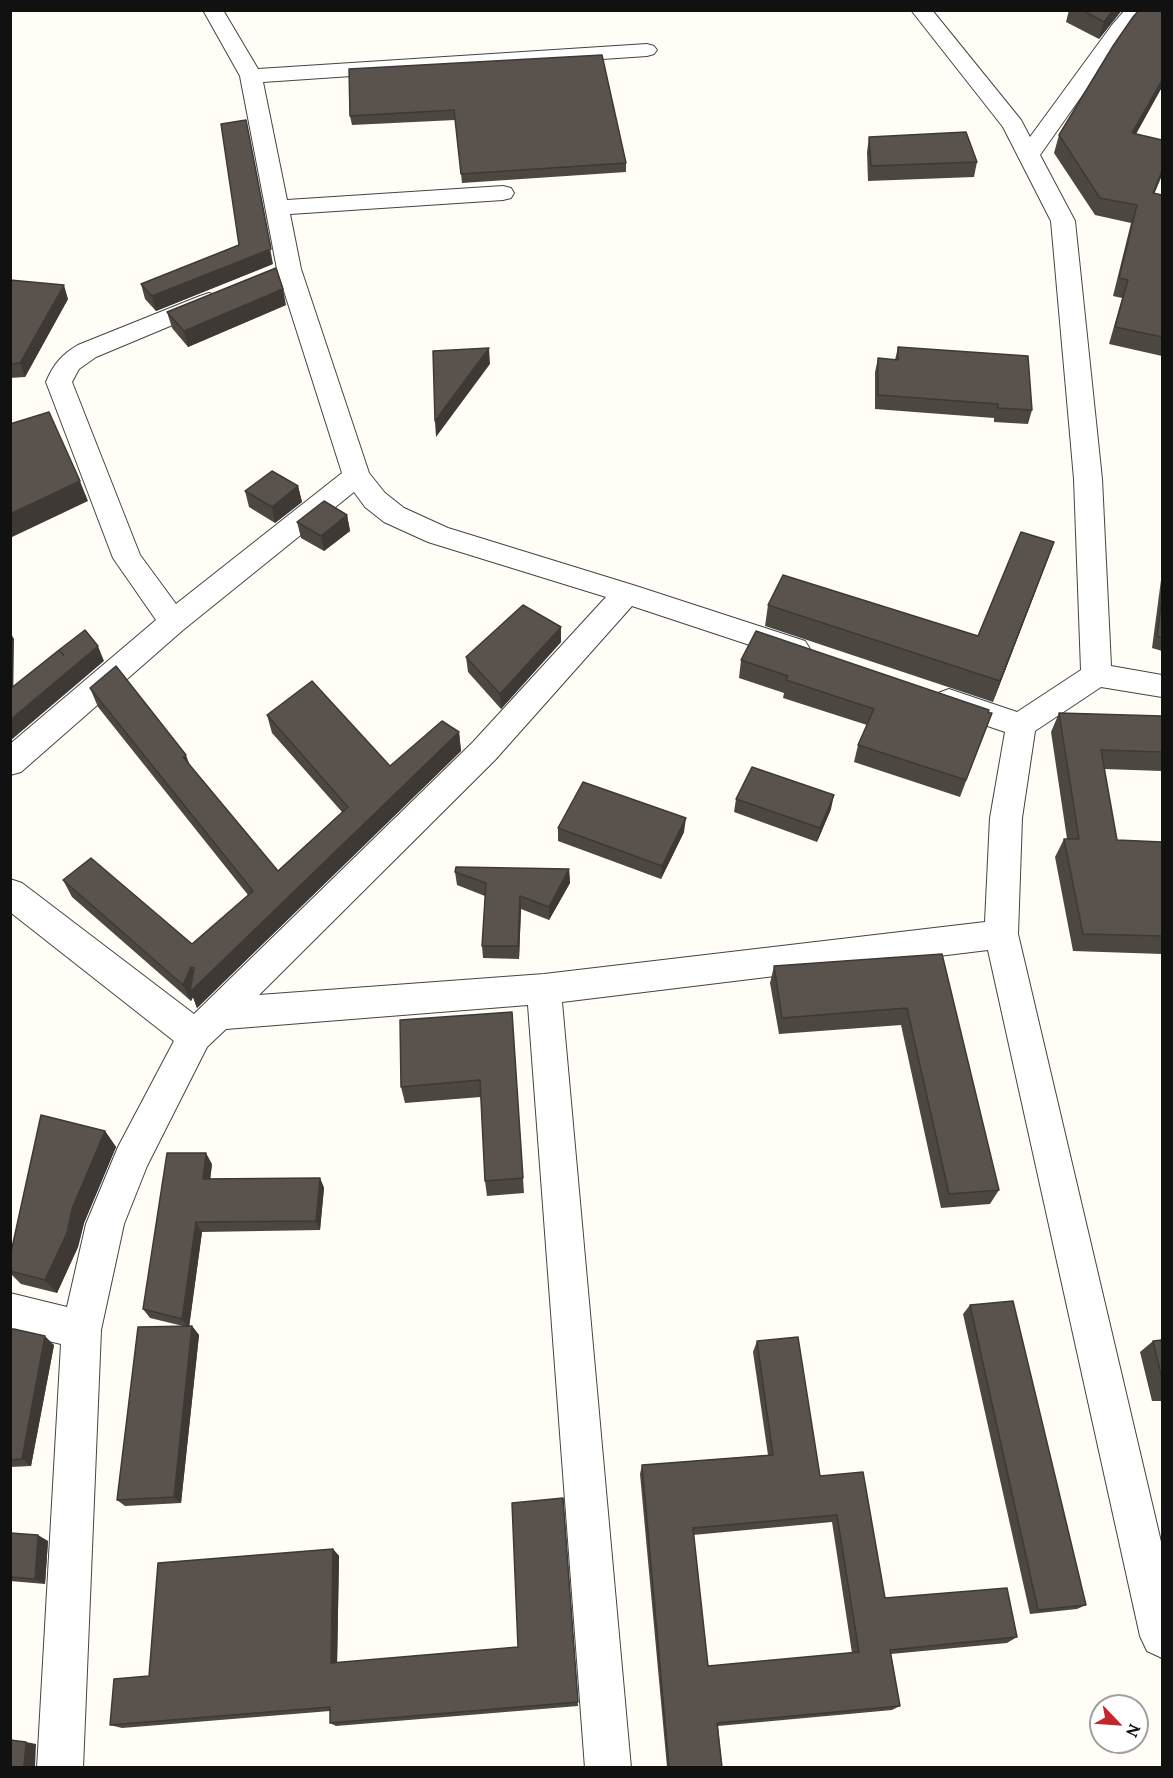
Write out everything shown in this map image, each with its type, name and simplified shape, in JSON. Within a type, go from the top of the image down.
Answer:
[{"type":"street","points":[[213,10],[251,76],[278,208],[279,273],[356,476],[375,500],[394,515],[438,535],[626,593],[818,657]]},
{"type":"street","points":[[921,10],[1013,125],[1064,221],[1088,479],[1096,675]]},
{"type":"street","points":[[1029,155],[1119,29],[1137,10]]},
{"type":"street","points":[[251,76],[647,50]]},
{"type":"street","points":[[278,208],[503,193]]},
{"type":"street","points":[[173,622],[127,558],[60,382],[64,368],[87,351],[236,290]]},
{"type":"street","points":[[10,763],[173,622],[356,476]]},
{"type":"street","points":[[60,1767],[81,1330],[110,1213],[131,1159],[206,1025],[484,751],[626,593]]},
{"type":"street","points":[[1162,686],[1096,675],[1021,725],[1006,818],[1000,934],[1162,1636]]},
{"type":"street","points":[[931,694],[1021,725]]},
{"type":"street","points":[[10,893],[206,1025],[544,989],[1000,934]]},
{"type":"street","points":[[544,989],[608,1767]]},
{"type":"street","points":[[10,1312],[81,1330]]},
{"type":"building","points":[[1082,10],[1113,10],[1104,22]]},
{"type":"building","points":[[1139,10],[1162,10],[1162,80],[1132,133],[1162,140],[1162,171],[1153,193],[1162,195],[1162,337],[1115,327],[1128,280],[1119,278],[1137,205],[1100,198],[1059,135],[1113,46]]},
{"type":"building","points":[[602,55],[626,163],[461,174],[454,110],[350,116],[349,69]]},
{"type":"building","points":[[246,120],[271,249],[152,296],[141,284],[239,245],[221,124]]},
{"type":"building","points":[[966,132],[977,162],[871,166],[869,137]]},
{"type":"building","points":[[276,268],[283,289],[184,331],[167,312]]},
{"type":"building","points":[[10,280],[64,285],[20,363],[10,364]]},
{"type":"building","points":[[898,347],[1028,356],[1032,410],[998,408],[998,404],[878,395],[878,358],[898,360]]},
{"type":"building","points":[[489,348],[435,421],[433,351]]},
{"type":"building","points":[[49,412],[80,481],[10,514],[10,424]]},
{"type":"building","points":[[272,471],[298,486],[272,507],[245,491]]},
{"type":"building","points":[[324,501],[347,515],[321,536],[297,522]]},
{"type":"building","points":[[1021,532],[1054,542],[1000,681],[768,605],[783,575],[978,636]]},
{"type":"building","points":[[1162,599],[1162,638],[1157,636]]},
{"type":"building","points":[[523,605],[561,627],[500,694],[466,657]]},
{"type":"building","points":[[85,630],[98,646],[10,720],[10,689]]},
{"type":"building","points":[[756,631],[989,710],[988,713],[992,713],[966,780],[858,745],[874,709],[786,680],[788,676],[741,660]]},
{"type":"building","points":[[116,666],[186,755],[183,757],[278,871],[348,807],[267,715],[312,681],[390,766],[442,721],[459,732],[190,992],[194,968],[191,967],[183,985],[63,880],[91,858],[192,944],[253,891],[90,688]]},
{"type":"building","points":[[1059,713],[1162,716],[1162,752],[1101,750],[1117,840],[1162,842],[1162,936],[1083,934],[1064,839],[1079,839]]},
{"type":"building","points":[[752,767],[834,795],[820,828],[736,799]]},
{"type":"building","points":[[583,782],[686,818],[662,866],[558,828]]},
{"type":"building","points":[[456,867],[569,869],[549,907],[520,896],[518,946],[482,946],[486,883],[455,872]]},
{"type":"building","points":[[942,954],[999,1190],[949,1194],[907,1008],[782,1018],[774,966]]},
{"type":"building","points":[[512,1012],[523,1178],[485,1181],[480,1080],[401,1087],[400,1020]]},
{"type":"building","points":[[41,1115],[105,1131],[72,1209],[67,1233],[45,1280],[10,1271],[10,1257]]},
{"type":"building","points":[[167,1153],[206,1153],[203,1179],[320,1178],[316,1221],[196,1222],[182,1319],[143,1309]]},
{"type":"building","points":[[1013,1301],[1086,1605],[1038,1610],[970,1305]]},
{"type":"building","points":[[192,1326],[174,1497],[117,1500],[138,1327]]},
{"type":"building","points":[[10,1329],[45,1336],[22,1459],[10,1460]]},
{"type":"building","points":[[798,1337],[820,1476],[863,1472],[885,1598],[1007,1588],[1017,1637],[890,1650],[900,1706],[717,1723],[722,1767],[669,1767],[642,1465],[773,1455],[757,1341]],"holes":[[[837,1515],[859,1652],[708,1666],[693,1528]]]},
{"type":"building","points":[[1162,1340],[1162,1379],[1153,1341]]},
{"type":"building","points":[[563,1498],[578,1702],[330,1723],[330,1707],[110,1725],[114,1679],[149,1676],[158,1563],[333,1549],[331,1663],[518,1647],[512,1503]]},
{"type":"building","points":[[10,1533],[38,1535],[35,1579],[10,1577]]},
{"type":"building","points":[[10,1740],[26,1742],[24,1766],[26,1767],[10,1767]]}]
